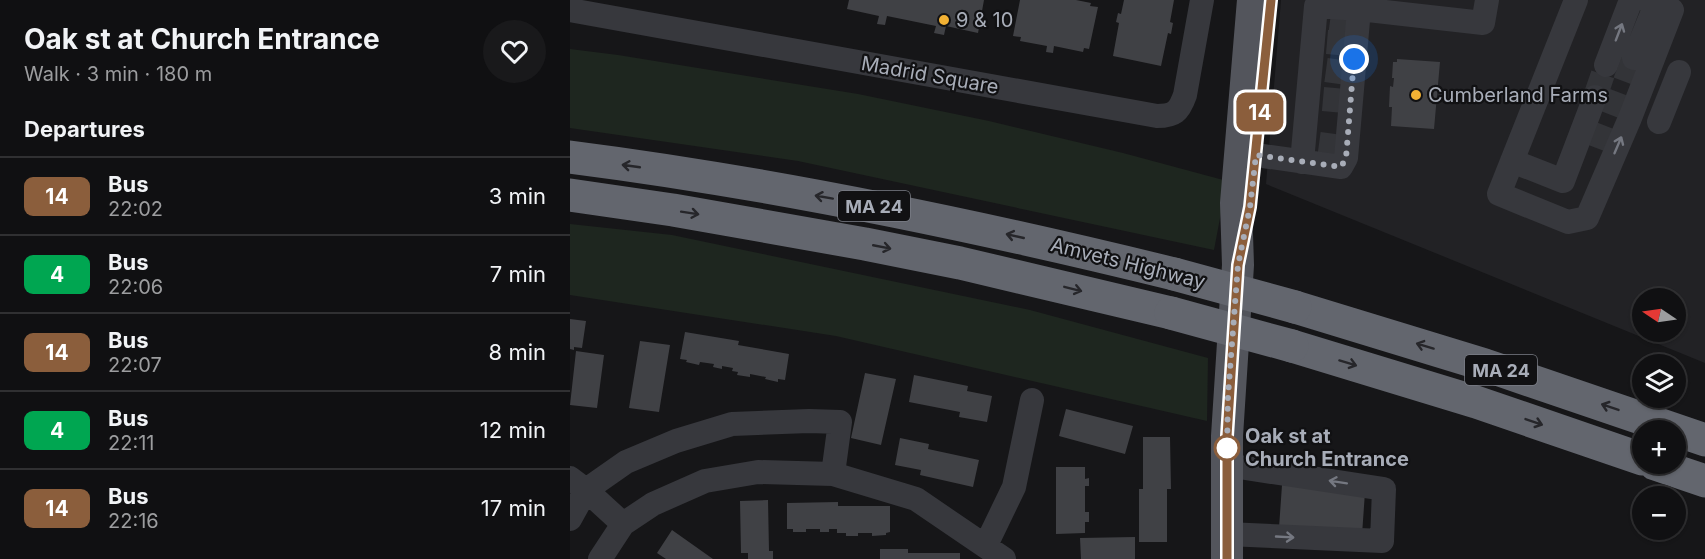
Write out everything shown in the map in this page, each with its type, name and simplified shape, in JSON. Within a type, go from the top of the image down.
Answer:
[{"type":"highway","name":"Amvets Highway","points":[[570,157],[677,172],[871,205],[1069,248],[1174,274],[1485,365],[1705,440]]},
{"type":"highway","name":"Amvets Highway","points":[[570,195],[865,244],[960,263],[1171,313],[1292,346],[1476,402],[1632,456]]},
{"type":"highway","points":[[1684,474],[1705,481]]},
{"type":"main road","points":[[1227,547],[1228,396],[1238,265],[1236,203],[1253,0]]},
{"type":"main road","points":[[1238,265],[1250,207],[1271,0]]},
{"type":"street","name":"Madrid Square","points":[[570,10],[1157,116],[1169,116],[1182,104],[1185,95],[1202,0]]},
{"type":"street","points":[[1342,27],[1483,23],[1487,0]]},
{"type":"street","points":[[1576,0],[1499,194],[1568,222],[1587,218],[1630,118],[1658,5]]},
{"type":"street","points":[[1606,65],[1631,0]]},
{"type":"street","points":[[1634,58],[1658,5]]},
{"type":"street","points":[[1325,140],[1342,27]]},
{"type":"street","points":[[1325,140],[1342,27]]},
{"type":"street","points":[[1659,122],[1679,72]]},
{"type":"street","points":[[1508,172],[1563,181],[1594,98]]},
{"type":"street","points":[[1256,155],[1325,140]]},
{"type":"street","points":[[1508,172],[1575,210],[1599,149]]},
{"type":"street","points":[[600,559],[623,524],[653,504],[705,481],[758,472],[833,474],[916,499],[995,552],[1014,487],[1032,400]]},
{"type":"street","points":[[578,484],[676,441],[732,424],[840,422],[833,474]]},
{"type":"street","points":[[1226,465],[1384,489],[1382,541],[1227,547]]},
{"type":"street","points":[[570,519],[578,484]]},
{"type":"street","points":[[578,484],[623,524]]},
{"type":"shaded area","points":[[1281,0],[1705,0],[1705,363],[1653,342],[1686,342],[1686,288],[1632,288],[1632,333],[1266,184]]},
{"type":"shaded area","points":[[570,49],[858,94],[989,121],[1227,181],[1214,250],[798,161],[570,128]]},
{"type":"shaded area","points":[[570,224],[672,235],[1030,310],[1208,358],[1207,421],[836,336],[570,295]]},
{"type":"building","name":"9 & 10","points":[[849,0],[984,0],[978,33],[946,26],[944,35],[934,33],[936,26],[887,16],[885,25],[877,24],[879,16],[847,9]]},
{"type":"building","points":[[1020,0],[1076,0],[1098,7],[1089,49],[1084,48],[1083,52],[1054,46],[1053,53],[1046,52],[1047,46],[1020,41],[1021,37],[1013,36]]},
{"type":"building","points":[[1124,0],[1174,0],[1170,22],[1173,23],[1171,34],[1168,33],[1161,66],[1113,56],[1119,23],[1116,22],[1118,13],[1121,14]]},
{"type":"building","points":[[1397,59],[1440,62],[1434,129],[1391,126],[1390,86],[1393,87],[1393,62],[1397,62]]},
{"type":"building","points":[[570,319],[586,321],[582,348],[570,349]]},
{"type":"building","points":[[685,332],[739,341],[738,345],[789,354],[785,380],[778,379],[778,382],[750,374],[750,377],[737,375],[738,372],[732,371],[733,368],[722,366],[722,369],[713,367],[714,364],[700,362],[699,365],[686,362],[687,360],[680,359]]},
{"type":"building","points":[[640,341],[670,345],[659,412],[629,408]]},
{"type":"building","points":[[576,351],[604,355],[597,408],[570,405]]},
{"type":"building","points":[[865,373],[896,379],[881,445],[851,438]]},
{"type":"building","points":[[914,375],[968,386],[967,391],[992,396],[987,422],[959,417],[960,412],[909,402]]},
{"type":"building","points":[[1066,409],[1133,426],[1125,454],[1059,436]]},
{"type":"building","points":[[1143,437],[1170,437],[1171,489],[1167,489],[1167,542],[1139,542],[1139,489],[1143,489]]},
{"type":"building","points":[[900,438],[929,444],[928,449],[979,460],[973,487],[920,475],[921,470],[895,465]]},
{"type":"building","points":[[1056,467],[1085,467],[1085,479],[1089,478],[1089,486],[1085,486],[1085,512],[1089,512],[1089,522],[1085,522],[1085,533],[1056,534]]},
{"type":"building","points":[[1282,485],[1365,492],[1362,535],[1279,528]]},
{"type":"building","points":[[768,500],[769,551],[773,551],[773,559],[748,559],[748,553],[741,553],[740,501]]},
{"type":"building","points":[[838,502],[838,506],[890,506],[890,532],[886,535],[872,536],[872,533],[858,533],[858,536],[846,536],[846,533],[837,533],[837,529],[829,529],[829,532],[820,532],[820,529],[806,529],[806,532],[793,532],[793,529],[787,529],[787,503]]},
{"type":"building","points":[[672,530],[713,559],[666,559],[657,553]]},
{"type":"building","points":[[1135,537],[1135,559],[1081,559],[1080,538]]},
{"type":"building","points":[[880,549],[908,549],[908,553],[960,553],[960,559],[880,559]]},
{"type":"tunnel","points":[[1330,21],[1353,24]]},
{"type":"tunnel","points":[[1327,42],[1350,44]]},
{"type":"tunnel","points":[[1599,149],[1634,58]]},
{"type":"tunnel","points":[[1595,97],[1606,65]]},
{"type":"tunnel","points":[[1326,70],[1348,73]]},
{"type":"tunnel","points":[[1323,99],[1345,101]]},
{"type":"tunnel","points":[[1319,144],[1341,147]]},
{"type":"bus line","name":"14","points":[[1227,559],[1228,396],[1238,265],[1250,207],[1271,0]]},
{"type":"place","name":"9 & 10","points":[[944,20]]},
{"type":"place","name":"Cumberland Farms","points":[[1416,95]]},
{"type":"place","name":"Oak st at Church Entrance","points":[[1227,448]]},
{"type":"route","points":[[1227,448],[1227,450],[1228,396],[1238,265],[1250,207],[1256,155],[1341,167],[1346,158],[1354,59]]}]
